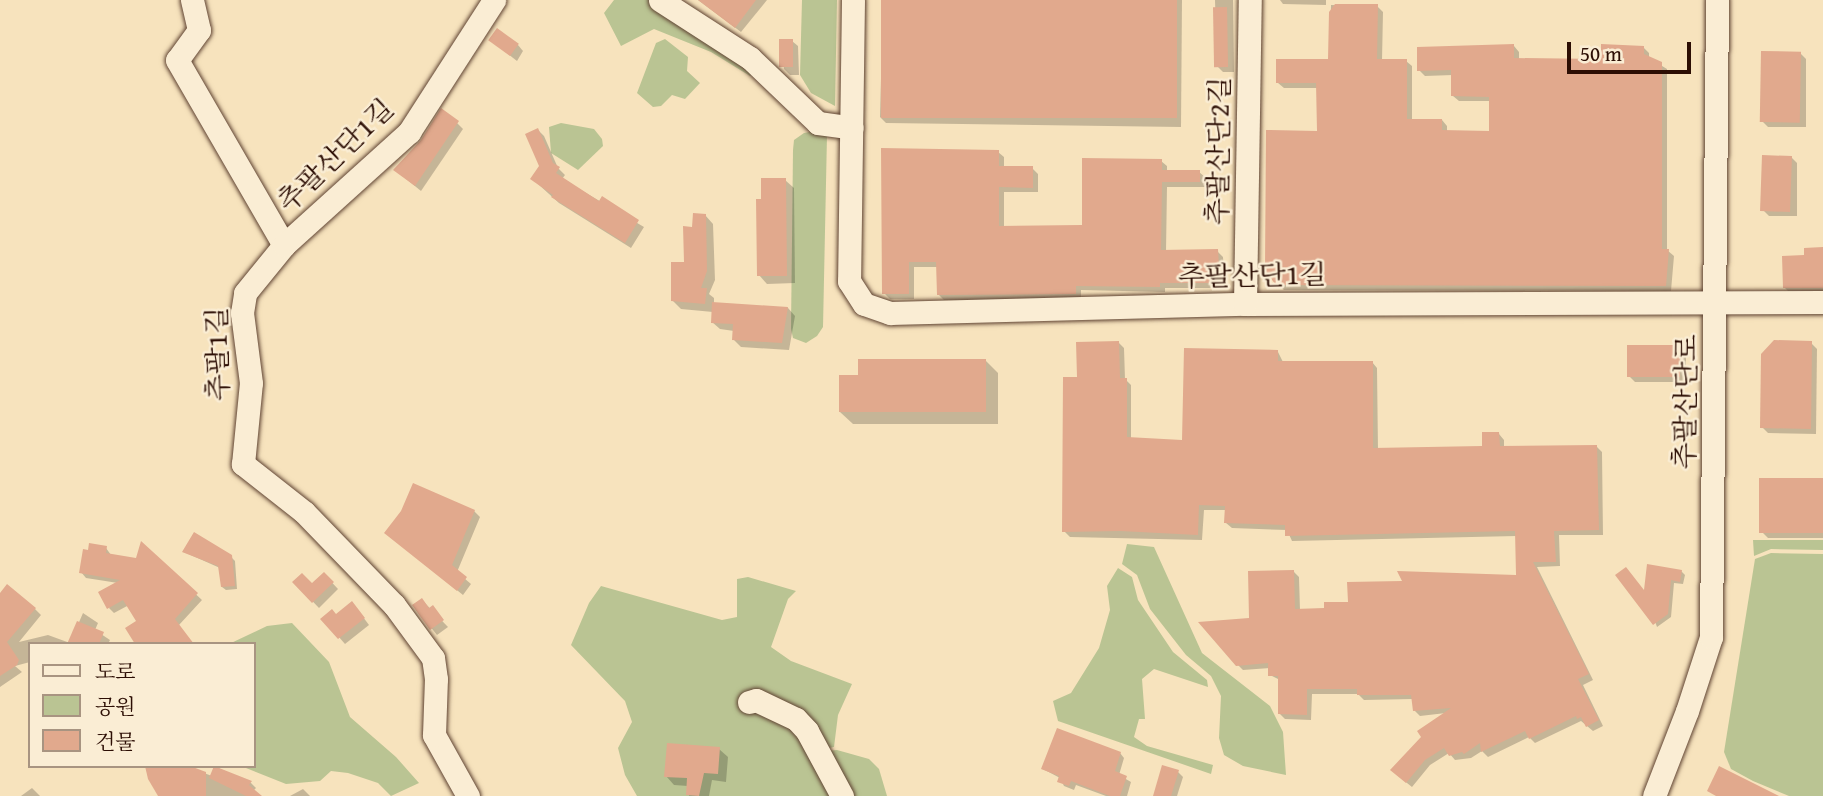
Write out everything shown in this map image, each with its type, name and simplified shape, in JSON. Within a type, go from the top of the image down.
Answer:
[{"type":"street","points":[[192,0],[199,30],[177,60],[260,208],[284,245]]},
{"type":"street","name":"추팔산단1길","points":[[284,245],[409,132],[494,0]]},
{"type":"street","points":[[660,0],[750,58],[818,123],[852,128]]},
{"type":"street","name":"추팔산단1길","points":[[853,0],[849,281],[864,304],[890,313],[1245,304],[1717,300],[1823,302]]},
{"type":"street","name":"추팔산단2길","points":[[1245,304],[1250,0]]},
{"type":"street","name":"추팔산단로","points":[[1654,796],[1711,637],[1717,300],[1717,0]]},
{"type":"street","name":"추팔1길","points":[[284,245],[245,293],[242,313],[250,383],[243,464],[304,512],[394,605],[433,658],[435,734],[468,796]]},
{"type":"street","points":[[748,702],[756,700],[796,719],[807,731],[842,796]]},
{"type":"green space","points":[[614,0],[649,0],[754,73],[750,76],[711,52],[654,29],[621,46],[604,13]]},
{"type":"green space","points":[[802,0],[837,0],[835,106],[811,93],[800,75]]},
{"type":"green space","points":[[665,39],[688,57],[687,71],[700,83],[685,99],[672,95],[661,106],[653,107],[637,93],[656,43]]},
{"type":"green space","points":[[561,123],[594,129],[602,139],[603,146],[578,170],[551,153],[549,127]]},
{"type":"green space","points":[[815,131],[827,135],[823,327],[817,336],[806,343],[793,338],[791,329],[793,150],[794,140],[804,133]]},
{"type":"green space","points":[[1753,540],[1823,540],[1823,550],[1771,549],[1754,556]]},
{"type":"green space","points":[[1127,544],[1154,547],[1202,653],[1270,706],[1283,732],[1286,775],[1243,766],[1224,755],[1219,738],[1221,696],[1211,676],[1186,655],[1150,609],[1137,575],[1122,564]]},
{"type":"green space","points":[[1771,553],[1823,554],[1823,796],[1789,796],[1753,781],[1731,769],[1724,752],[1755,559]]},
{"type":"green space","points":[[1118,568],[1132,577],[1138,600],[1173,652],[1207,680],[1208,687],[1154,669],[1142,679],[1145,719],[1139,719],[1134,737],[1147,746],[1213,765],[1211,774],[1058,721],[1053,701],[1071,693],[1099,648],[1110,610],[1107,586]]},
{"type":"green space","points":[[748,577],[796,591],[788,599],[771,647],[791,661],[852,684],[838,715],[834,747],[823,749],[835,796],[637,796],[625,775],[618,748],[632,722],[625,701],[571,645],[589,603],[601,586],[722,620],[737,617],[737,579]]},
{"type":"green space","points":[[292,623],[329,662],[350,717],[396,757],[419,783],[391,796],[378,783],[348,773],[331,771],[320,781],[286,784],[246,768],[256,768],[256,642],[233,642],[267,626]]},
{"type":"green space","points":[[837,750],[869,759],[879,769],[887,796],[849,796],[826,751]]},
{"type":"building","points":[[698,0],[756,0],[735,28]]},
{"type":"building","points":[[881,0],[1177,0],[1177,118],[881,118]]},
{"type":"building","points":[[1335,4],[1378,4],[1377,59],[1407,59],[1407,119],[1442,119],[1442,130],[1489,131],[1489,97],[1451,96],[1451,70],[1417,71],[1417,47],[1514,44],[1514,58],[1601,59],[1601,44],[1644,46],[1644,54],[1662,62],[1662,249],[1669,249],[1666,286],[1276,285],[1265,271],[1266,130],[1317,131],[1316,83],[1276,83],[1276,59],[1328,59],[1329,12]]},
{"type":"building","points":[[1213,7],[1227,7],[1228,67],[1214,67]]},
{"type":"building","points":[[497,28],[519,44],[510,56],[488,40]]},
{"type":"building","points":[[779,39],[793,39],[793,67],[779,67]]},
{"type":"building","points":[[1761,51],[1801,52],[1800,123],[1760,122]]},
{"type":"building","points":[[441,108],[459,121],[415,186],[393,170],[421,140]]},
{"type":"building","points":[[538,128],[553,163],[560,167],[556,173],[599,201],[602,196],[639,220],[625,243],[551,197],[553,195],[530,179],[539,166],[525,134]]},
{"type":"building","points":[[881,148],[999,150],[999,166],[1033,166],[1033,188],[999,187],[999,226],[1082,225],[1082,158],[1162,159],[1162,170],[1200,170],[1200,182],[1162,182],[1161,250],[1218,249],[1220,283],[1160,283],[1160,287],[1076,286],[1076,294],[937,295],[936,262],[909,262],[909,294],[882,294]]},
{"type":"building","points":[[1762,155],[1792,156],[1790,212],[1760,211]]},
{"type":"building","points":[[761,178],[786,178],[787,276],[757,276],[756,199],[761,199]]},
{"type":"building","points":[[693,213],[706,214],[707,271],[701,288],[707,288],[705,304],[671,301],[671,262],[684,262],[683,226],[692,227]]},
{"type":"building","points":[[1823,247],[1823,288],[1783,288],[1782,256],[1804,255],[1804,248]]},
{"type":"building","points":[[712,302],[788,307],[782,343],[732,340],[733,324],[711,323]]},
{"type":"building","points":[[1774,340],[1812,341],[1811,429],[1760,428],[1761,354]]},
{"type":"building","points":[[1119,341],[1120,378],[1127,378],[1127,437],[1182,440],[1184,348],[1278,350],[1278,361],[1373,361],[1373,448],[1482,446],[1482,432],[1499,432],[1500,446],[1597,445],[1599,530],[1554,531],[1556,562],[1533,562],[1589,674],[1578,679],[1599,720],[1586,727],[1581,717],[1577,719],[1576,716],[1529,739],[1525,731],[1481,752],[1480,743],[1464,754],[1462,752],[1449,756],[1444,748],[1425,760],[1406,783],[1390,770],[1421,737],[1417,731],[1451,708],[1413,711],[1411,695],[1357,695],[1357,689],[1307,689],[1307,715],[1278,714],[1278,676],[1268,676],[1268,663],[1236,666],[1198,622],[1249,618],[1248,571],[1294,570],[1295,609],[1324,608],[1324,602],[1348,602],[1347,582],[1402,581],[1397,571],[1516,575],[1515,531],[1285,536],[1285,525],[1224,523],[1225,506],[1199,505],[1198,535],[1120,531],[1062,532],[1063,377],[1077,377],[1076,342]]},
{"type":"building","points":[[1627,345],[1680,345],[1680,377],[1627,377]]},
{"type":"building","points":[[858,359],[986,359],[986,412],[839,412],[839,375],[858,375]]},
{"type":"building","points":[[1759,478],[1823,478],[1823,533],[1759,533]]},
{"type":"building","points":[[413,483],[475,510],[452,565],[467,577],[457,591],[384,533],[401,511]]},
{"type":"building","points":[[194,532],[232,555],[235,586],[221,587],[218,566],[182,552]]},
{"type":"building","points":[[141,541],[198,593],[175,619],[192,642],[134,642],[125,628],[136,621],[123,600],[107,609],[98,592],[120,580],[79,573],[83,549],[88,550],[89,543],[107,546],[106,553],[136,558]]},
{"type":"building","points":[[1647,564],[1682,570],[1680,582],[1671,580],[1668,614],[1653,625],[1615,575],[1626,567],[1644,590]]},
{"type":"building","points":[[324,572],[334,582],[312,603],[292,582],[302,573],[312,583]]},
{"type":"building","points":[[7,584],[36,608],[7,642],[19,660],[17,665],[0,676],[0,593]]},
{"type":"building","points":[[422,598],[429,608],[433,605],[444,620],[430,630],[412,605]]},
{"type":"building","points":[[352,601],[365,618],[338,639],[320,619],[332,609],[336,614]]},
{"type":"building","points":[[77,621],[104,632],[100,642],[68,642]]},
{"type":"building","points":[[1057,728],[1121,752],[1115,771],[1127,776],[1120,796],[1110,796],[1071,781],[1069,786],[1057,782],[1059,776],[1041,769]]},
{"type":"building","points":[[667,743],[720,747],[718,774],[704,773],[699,796],[686,795],[687,778],[664,777]]},
{"type":"building","points":[[1162,765],[1179,770],[1171,796],[1153,796]]},
{"type":"building","points":[[1719,766],[1779,796],[1716,796],[1707,791]]},
{"type":"building","points":[[145,768],[195,768],[206,772],[206,796],[158,796],[148,779]]},
{"type":"building","points":[[213,768],[219,768],[252,781],[249,785],[262,796],[246,796],[209,778]]}]
